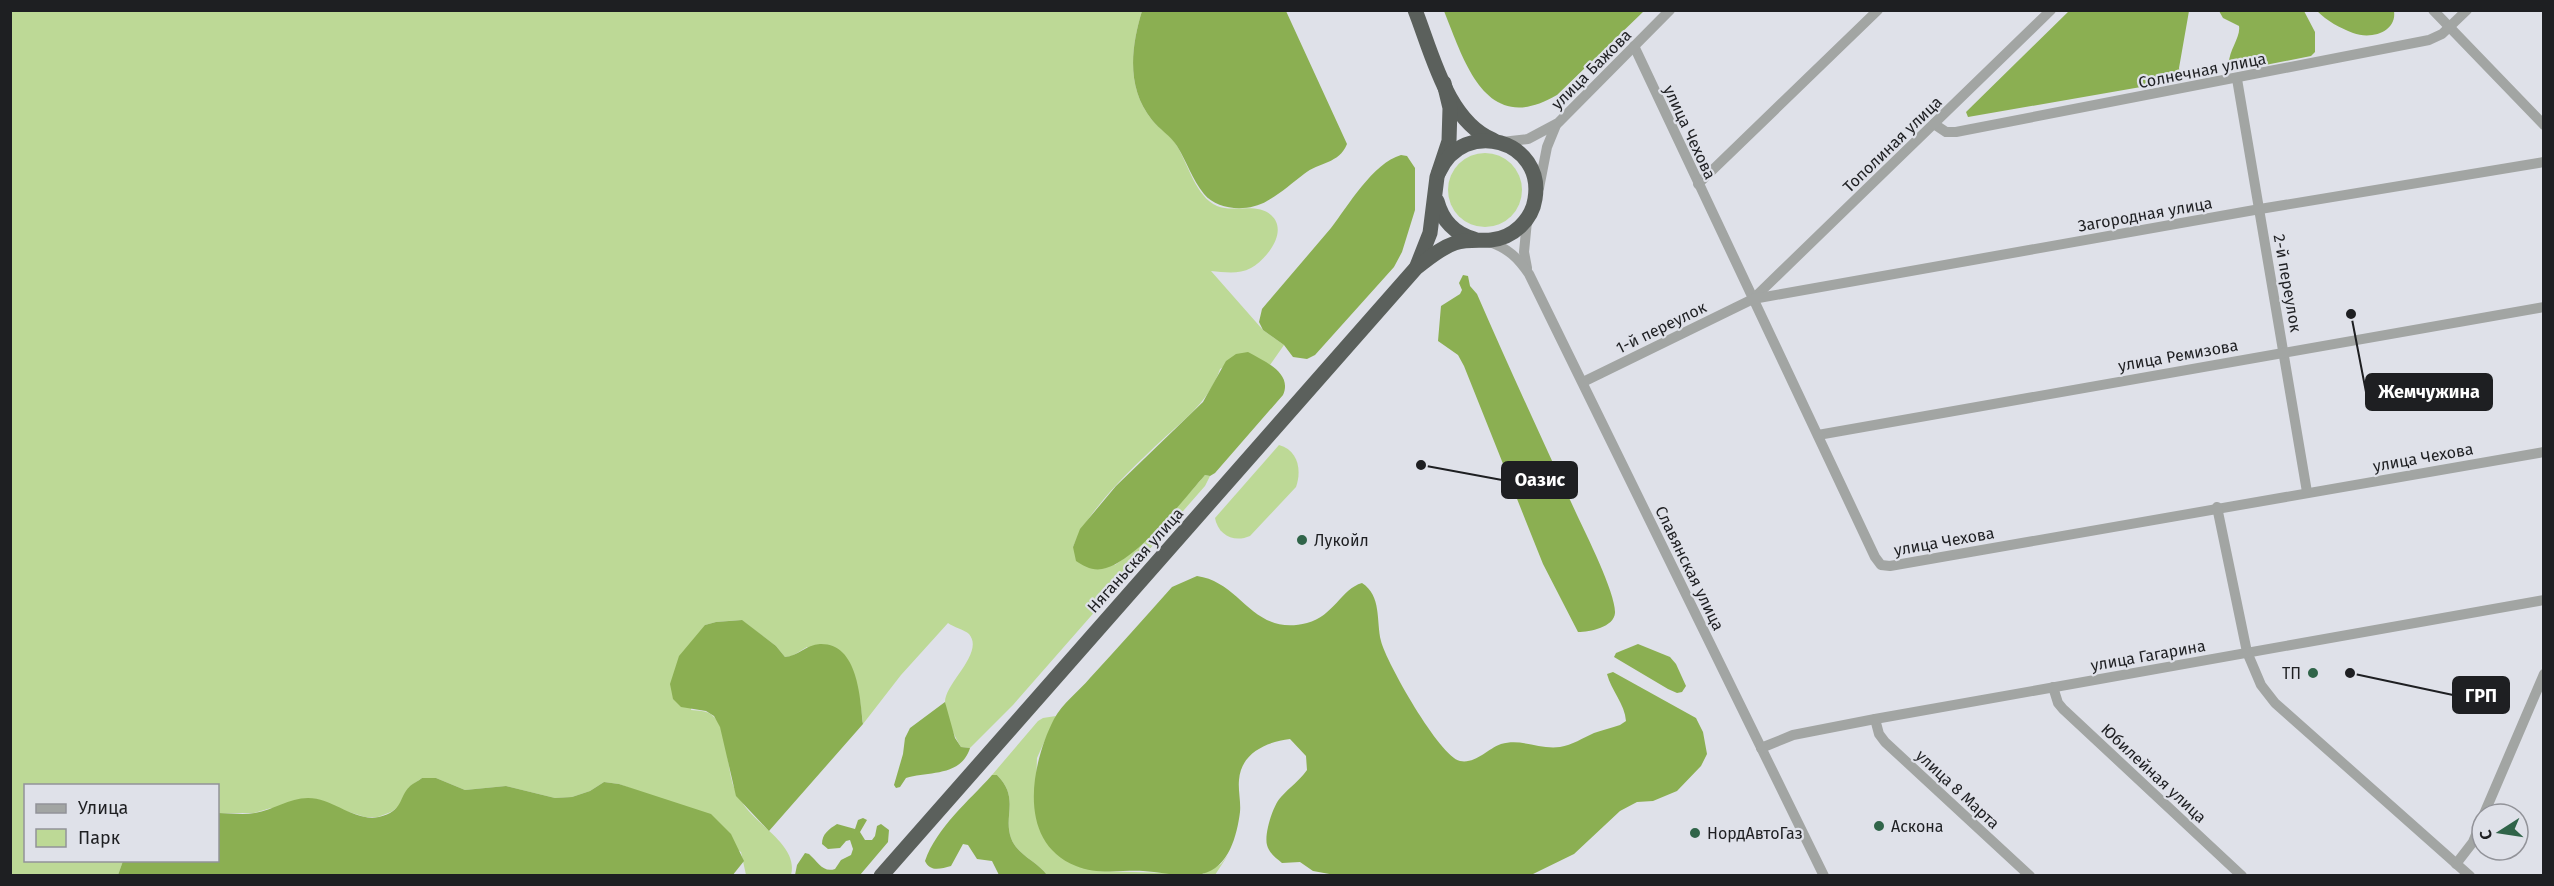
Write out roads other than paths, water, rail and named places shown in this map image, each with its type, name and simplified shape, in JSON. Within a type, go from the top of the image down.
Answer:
[{"type":"highway","points":[[1415,10],[1454,105],[1466,122],[1517,151],[1530,166],[1536,185],[1531,210],[1520,227],[1509,235],[1462,241],[1451,245],[1416,268]]},
{"type":"highway","points":[[1416,268],[1430,233],[1439,172],[1448,149],[1451,130],[1450,108],[1444,83]]},
{"type":"highway","points":[[1439,172],[1448,157],[1461,146],[1477,141],[1497,141]]},
{"type":"highway","points":[[1436,195],[1440,211],[1450,225],[1463,235],[1481,240]]},
{"type":"highway","name":"Няганьская улица","points":[[881,876],[1416,268]]},
{"type":"street","name":"улица Бажова","points":[[1558,123],[1670,10]]},
{"type":"street","points":[[1698,184],[1878,10]]},
{"type":"street","name":"Тополиная улица","points":[[1753,299],[2051,10]]},
{"type":"street","points":[[2433,10],[2544,125]]},
{"type":"street","name":"Солнечная улица","points":[[1934,124],[1946,132],[1956,132],[2429,40],[2449,28],[2467,10]]},
{"type":"street","name":"улица Чехова","points":[[1634,46],[1875,557],[1881,565],[1890,566],[2217,507],[2544,452]]},
{"type":"street","name":"2-й переулок","points":[[2237,79],[2307,492]]},
{"type":"street","points":[[1497,141],[1528,139],[1558,123]]},
{"type":"street","points":[[1529,274],[1524,252],[1524,232],[1547,147],[1558,123]]},
{"type":"street","name":"Загородная улица","points":[[1753,299],[2260,209],[2544,162]]},
{"type":"street","points":[[1481,240],[1508,250],[1529,274]]},
{"type":"street","name":"Славянская улица","points":[[1529,274],[1824,876]]},
{"type":"street","name":"1-й переулок","points":[[1582,382],[1753,299]]},
{"type":"street","name":"улица Ремизова","points":[[1818,435],[2284,351],[2544,307]]},
{"type":"street","points":[[2217,507],[2247,652],[2261,685],[2275,703],[2469,876]]},
{"type":"street","name":"улица Гагарина","points":[[1761,748],[1793,735],[1875,719],[2544,600]]},
{"type":"street","points":[[2489,802],[2544,674]]},
{"type":"street","name":"Юбилейная улица","points":[[2053,687],[2058,703],[2063,709],[2242,876]]},
{"type":"street","name":"улица 8 Марта","points":[[1875,719],[1879,734],[1885,742],[2030,876]]},
{"type":"street","points":[[2456,864],[2470,846]]},
{"type":"place","name":"Жемчужина","points":[[2351,314]]},
{"type":"place","name":"Оазис","points":[[1421,465]]},
{"type":"place","name":"Лукойл","points":[[1302,540]]},
{"type":"place","name":"ТП","points":[[2313,673]]},
{"type":"place","name":"ГРП","points":[[2350,673]]},
{"type":"place","name":"Аскона","points":[[1879,826]]},
{"type":"place","name":"НордАвтоГаз","points":[[1695,833]]}]
